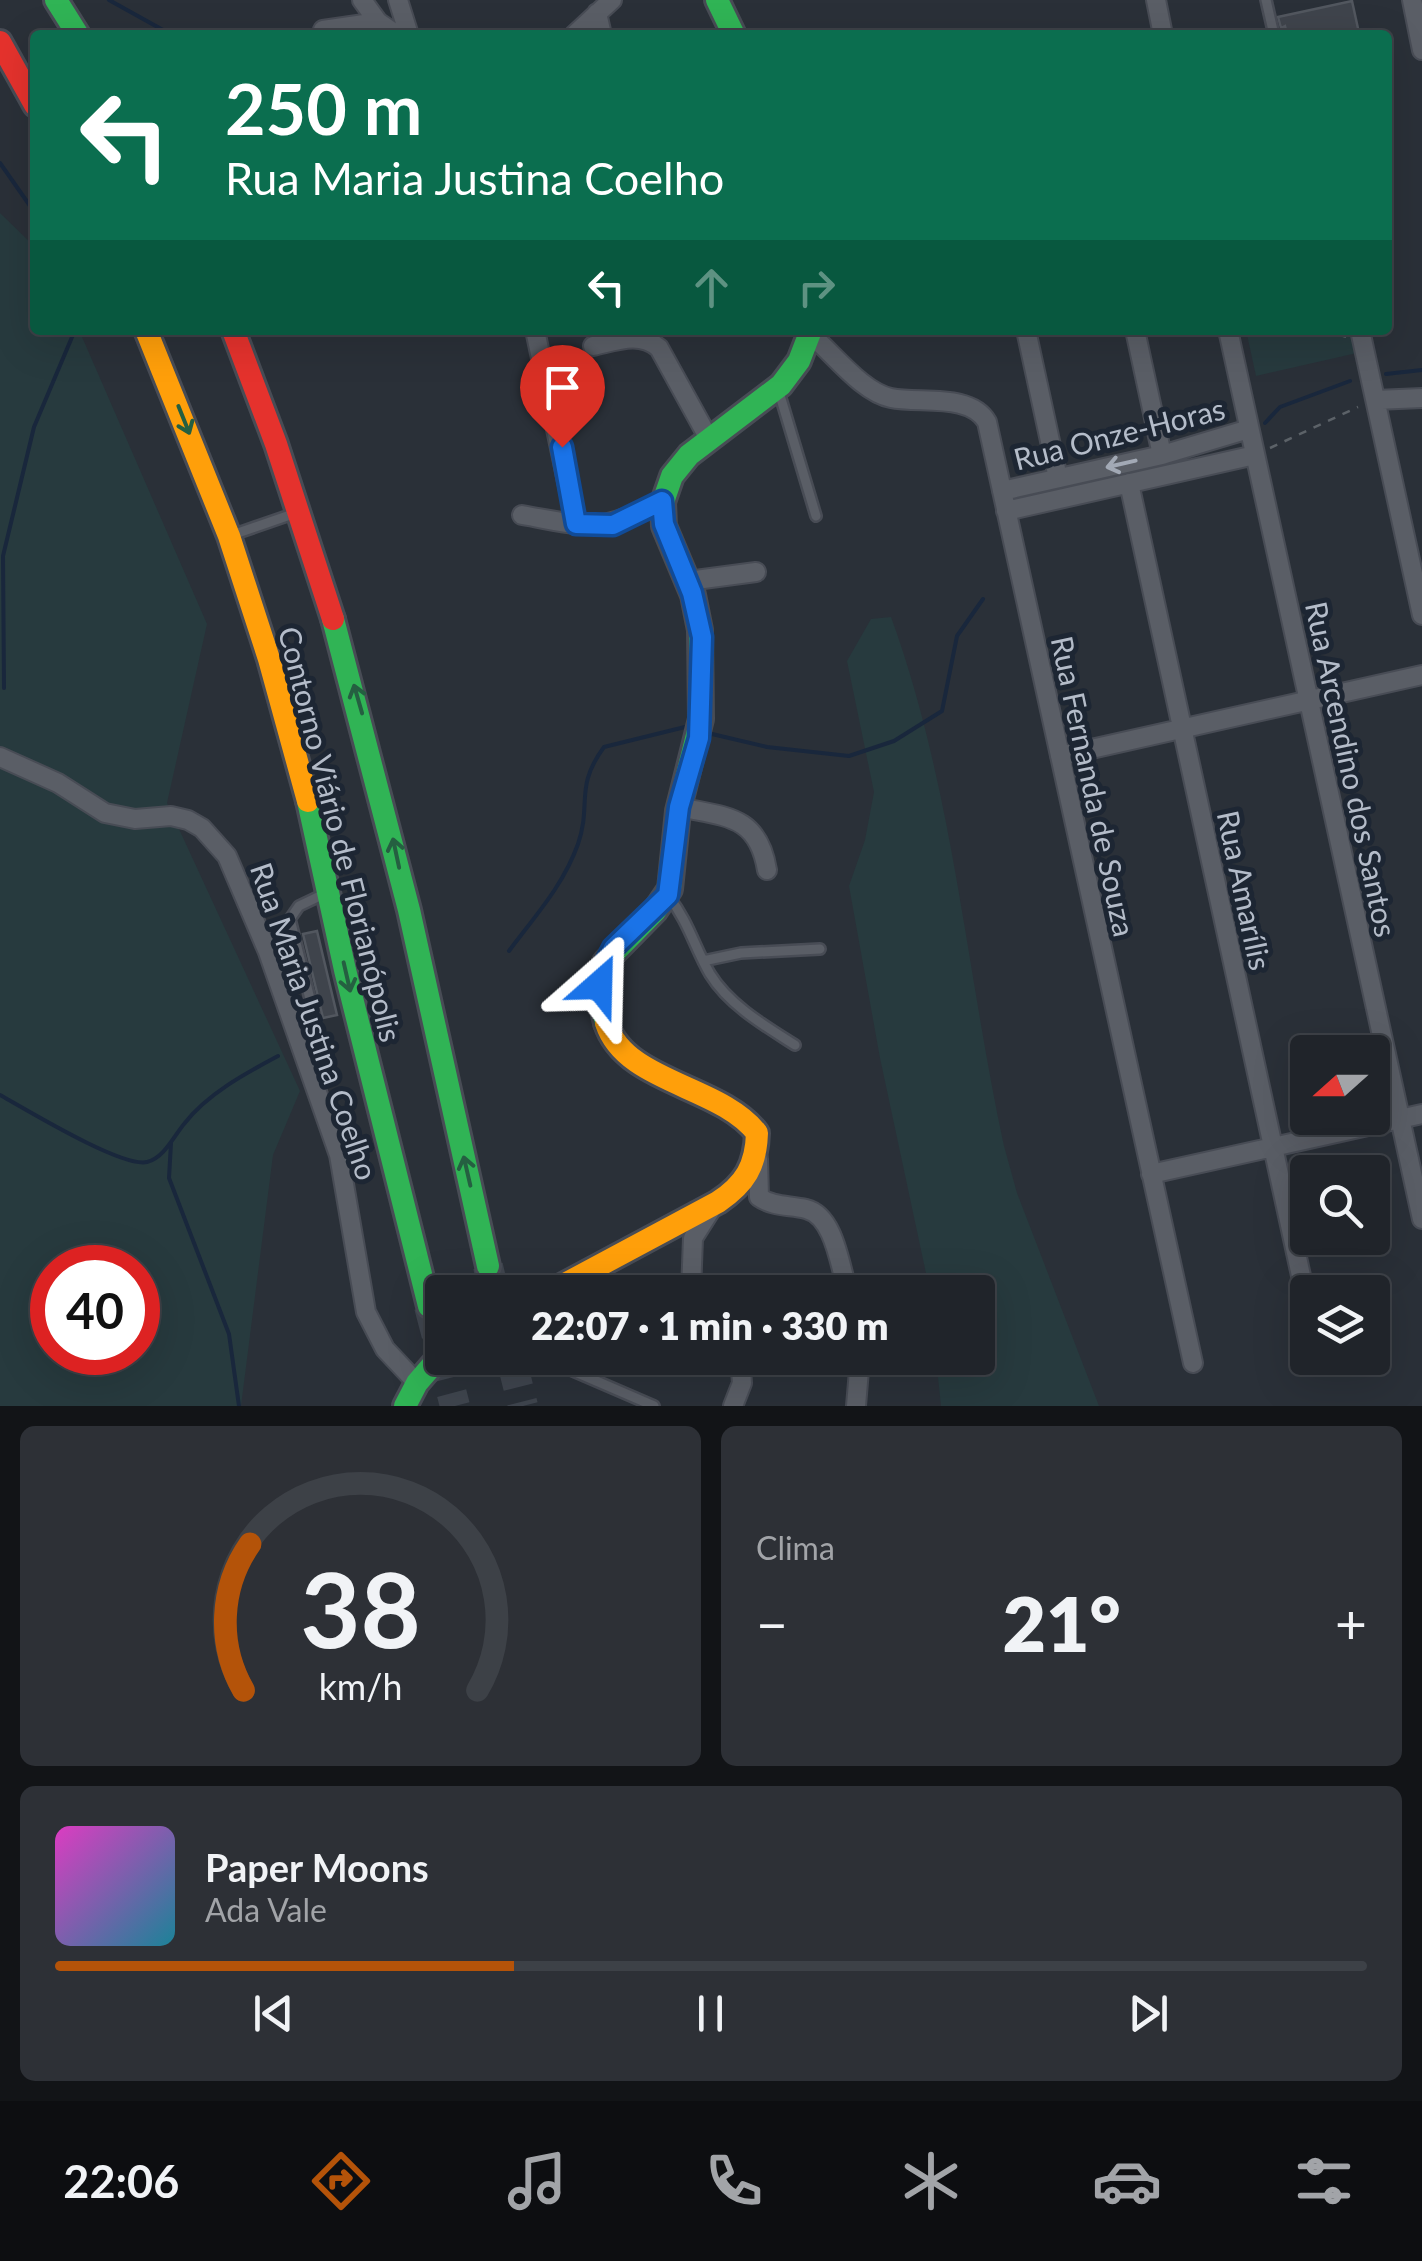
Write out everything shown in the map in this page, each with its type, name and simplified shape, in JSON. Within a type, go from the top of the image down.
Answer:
[{"type":"main road","points":[[56,0],[75,30]]},
{"type":"main road","points":[[717,0],[732,30]]},
{"type":"main road","points":[[0,42],[30,97]]},
{"type":"main road","name":"Contorno Viário de Florianópolis","points":[[148,335],[229,536],[291,736],[425,1290]]},
{"type":"main road","name":"Contorno Viário de Florianópolis","points":[[235,335],[300,512],[383,793],[488,1266]]},
{"type":"main road","points":[[582,1275],[715,1204],[748,1176],[758,1153],[750,1120],[737,1108],[654,1075],[617,1043],[600,1012],[599,985],[606,960],[626,934],[668,895],[679,807],[699,738],[702,637],[688,581],[670,544],[662,501],[682,462],[708,437],[752,412],[778,390],[809,335]]},
{"type":"main road","points":[[405,1406],[425,1374]]},
{"type":"street","points":[[362,0],[378,22],[390,30]]},
{"type":"street","points":[[398,0],[407,30]]},
{"type":"street","points":[[579,30],[612,0]]},
{"type":"street","points":[[1156,0],[1162,30]]},
{"type":"street","points":[[1412,0],[1422,50]]},
{"type":"street","points":[[597,12],[601,30]]},
{"type":"street","points":[[323,30],[378,22]]},
{"type":"street","points":[[536,335],[576,524]]},
{"type":"street","name":"Rua Fernanda de Souza","points":[[814,335],[878,394],[960,404],[982,414],[1192,1363]]},
{"type":"street","points":[[1027,335],[1058,478]]},
{"type":"street","points":[[1136,335],[1162,455]]},
{"type":"street","name":"Rua Arcendino dos Santos","points":[[1229,335],[1422,1219]]},
{"type":"street","points":[[1361,336],[1422,615]]},
{"type":"street","points":[[594,346],[630,339],[651,341],[659,348],[708,437]]},
{"type":"street","points":[[1376,400],[1422,398]]},
{"type":"street","name":"Rua Onze-Horas","points":[[1002,491],[1162,455],[1249,429]]},
{"type":"street","name":"Rua Onze-Horas","points":[[1006,511],[1255,455]]},
{"type":"street","name":"Rua Amarílis","points":[[1128,483],[1301,1275]]},
{"type":"street","points":[[522,515],[576,524],[613,525],[662,501]]},
{"type":"street","points":[[688,581],[756,572]]},
{"type":"street","points":[[1060,756],[1422,676]]},
{"type":"street","name":"Rua Maria Justina Coelho","points":[[0,757],[58,783],[104,813],[134,819],[171,816],[188,820],[202,828],[228,856],[268,952],[339,1155],[366,1312],[385,1350],[417,1383]]},
{"type":"street","points":[[679,807],[720,816],[754,831],[762,842],[767,870]]},
{"type":"street","points":[[1151,1174],[1422,1114]]},
{"type":"street","points":[[758,1153],[759,1197],[770,1204],[808,1209],[825,1221],[842,1275]]},
{"type":"street","points":[[692,1275],[693,1238],[715,1204]]},
{"type":"street","points":[[733,1406],[741,1375]]},
{"type":"street","points":[[856,1406],[859,1375]]},
{"type":"lane","points":[[1273,30],[1267,2],[1281,0]]},
{"type":"lane","points":[[778,390],[816,516]]},
{"type":"lane","points":[[229,536],[300,512]]},
{"type":"lane","points":[[316,1026],[290,919],[299,906],[329,891]]},
{"type":"lane","points":[[668,895],[685,917],[713,979],[741,1007],[795,1045]]},
{"type":"lane","points":[[703,961],[741,953],[820,949]]},
{"type":"lane","points":[[582,1375],[654,1406]]},
{"type":"path","points":[[1255,455],[1376,400]]},
{"type":"green space","points":[[0,213],[30,242],[30,335],[81,335],[207,624],[167,803],[300,1091],[273,1155],[241,1406],[0,1406]]},
{"type":"green space","points":[[1247,335],[1353,335],[1357,353],[1256,376]]},
{"type":"green space","points":[[891,617],[912,681],[944,813],[1004,1146],[1017,1193],[1099,1406],[941,1406],[938,1375],[995,1375],[995,1275],[926,1275],[880,1058],[849,886],[865,840],[874,792],[847,661],[871,619]]},
{"type":"building","points":[[1352,1],[1358,30],[1286,30],[1285,26],[1281,28],[1278,17]]},
{"type":"building","points":[[317,931],[337,1015],[323,1018],[303,934]]},
{"type":"waterway","points":[[109,0],[163,30]]},
{"type":"waterway","points":[[0,163],[30,206]]},
{"type":"waterway","points":[[4,688],[3,556],[34,427],[73,335]]},
{"type":"waterway","points":[[1386,374],[1422,370]]},
{"type":"waterway","points":[[1265,423],[1280,407],[1350,381]]},
{"type":"waterway","points":[[712,734],[767,747],[849,756],[894,741],[942,711],[957,636],[983,599]]},
{"type":"waterway","points":[[509,951],[548,900],[572,859],[582,830],[589,774],[604,747],[689,726]]},
{"type":"waterway","points":[[0,1095],[97,1147],[147,1162],[164,1151],[193,1113],[215,1094],[278,1056]]},
{"type":"waterway","points":[[171,1143],[169,1178],[229,1334],[239,1406]]},
{"type":"tunnel","points":[[488,1266],[490,1275]]},
{"type":"tunnel","points":[[447,1375],[455,1406]]},
{"type":"tunnel","points":[[515,1375],[523,1406]]},
{"type":"traffic: fast","points":[[56,0],[75,30]]},
{"type":"traffic: fast","points":[[717,0],[732,30]]},
{"type":"traffic: fast","points":[[606,1023],[599,994],[605,962],[655,911],[670,889],[678,811],[701,719],[700,630],[693,595],[664,526],[663,502],[672,476],[689,455],[781,385],[799,361],[809,335]]},
{"type":"traffic: fast","points":[[333,619],[409,910],[488,1266]]},
{"type":"traffic: fast","points":[[308,801],[345,970],[425,1290]]},
{"type":"traffic: fast","points":[[405,1406],[425,1374]]},
{"type":"traffic: slow","points":[[148,335],[229,536],[269,659],[308,801]]},
{"type":"traffic: slow","points":[[582,1275],[718,1202],[742,1181],[751,1165],[757,1133],[720,1104],[632,1059],[616,1043],[606,1023]]},
{"type":"traffic: jam","points":[[0,42],[30,96]]},
{"type":"traffic: jam","points":[[235,335],[276,444],[333,619]]},
{"type":"route","points":[[562,447],[576,524],[613,525],[662,501],[670,544],[688,581],[699,618],[704,652],[699,738],[679,807],[668,895],[613,948],[599,985]]}]
